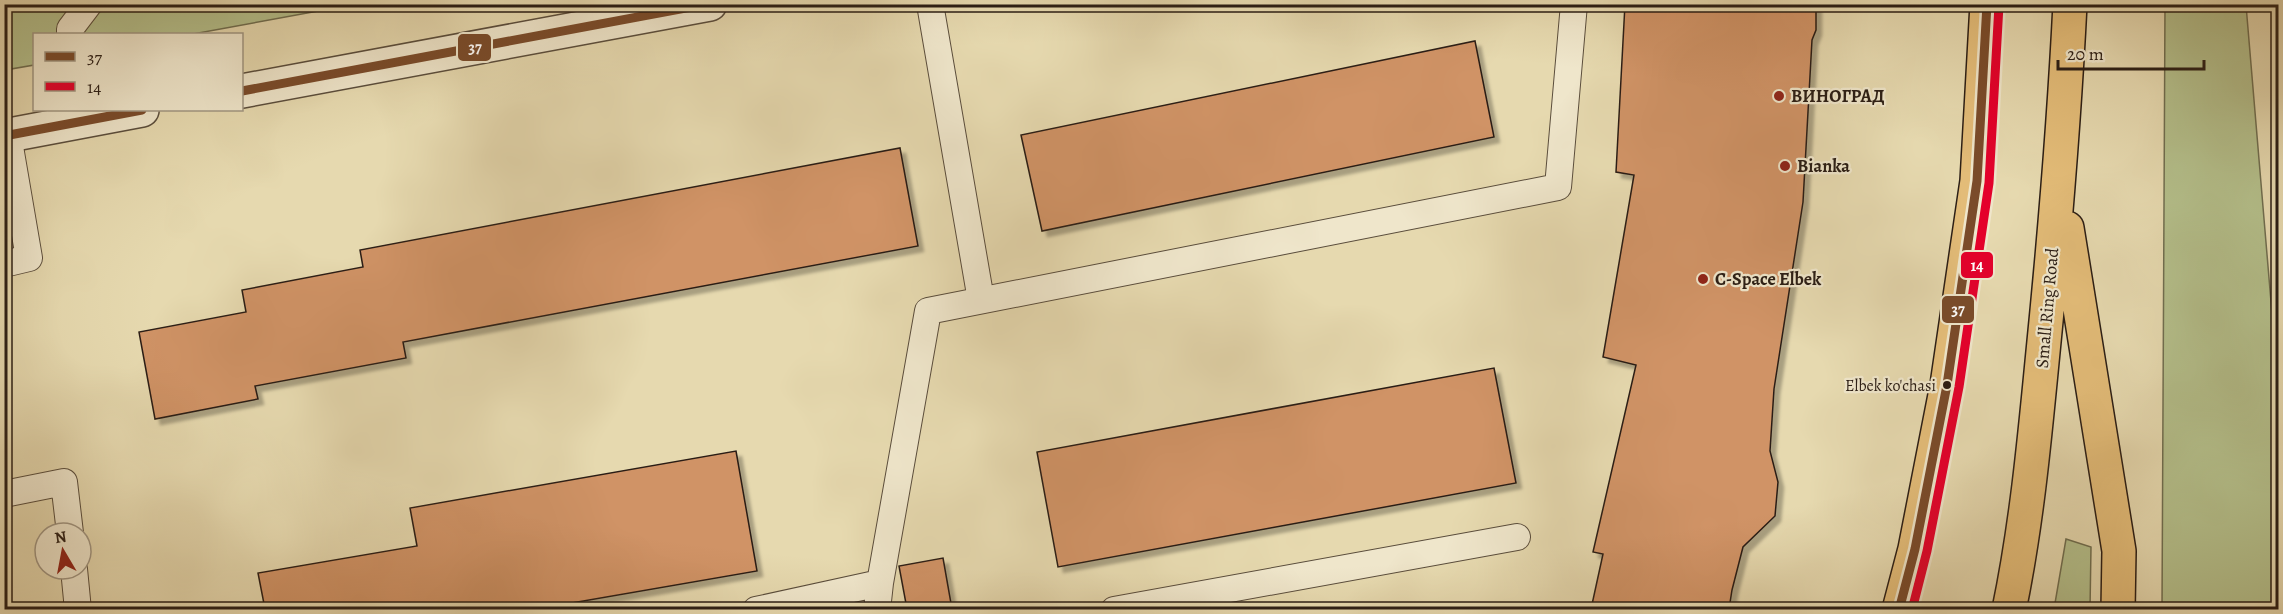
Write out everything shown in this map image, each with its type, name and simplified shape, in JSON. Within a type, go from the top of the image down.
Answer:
[{"type":"highway","points":[[1899,609],[1915,549],[1947,385],[1977,182],[1987,4]]},
{"type":"highway","name":"Small Ring Road","points":[[2009,609],[2028,490],[2049,292],[2070,4]]},
{"type":"highway","points":[[2059,176],[2119,551],[2118,609]]},
{"type":"street","points":[[243,91],[710,4]]},
{"type":"street","points":[[6,136],[79,115],[129,111]]},
{"type":"lane","points":[[70,33],[70,29],[89,4]]},
{"type":"lane","points":[[930,4],[981,300]]},
{"type":"lane","points":[[877,609],[928,311],[1558,187],[1574,4]]},
{"type":"lane","points":[[4,264],[29,258],[6,136]]},
{"type":"lane","points":[[4,494],[64,482],[69,521]]},
{"type":"lane","points":[[1114,609],[1517,537]]},
{"type":"lane","points":[[75,581],[78,609]]},
{"type":"lane","points":[[756,609],[880,584]]},
{"type":"green space","points":[[5,5],[351,5],[198,33],[33,33],[33,65],[5,70]]},
{"type":"green space","points":[[2165,5],[2246,5],[2278,385],[2278,465],[2272,609],[2162,609]]},
{"type":"green space","points":[[2066,539],[2091,547],[2090,609],[2054,609]]},
{"type":"building","points":[[1625,4],[1816,4],[1803,202],[1774,389],[1770,451],[1778,482],[1775,516],[1743,547],[1729,609],[1591,609],[1603,554],[1593,552],[1636,365],[1603,357],[1634,175],[1616,172]]},
{"type":"building","points":[[1475,41],[1494,137],[1042,231],[1021,135]]},
{"type":"building","points":[[900,148],[918,246],[403,342],[406,358],[255,386],[258,399],[155,419],[139,332],[246,312],[242,290],[363,267],[360,250]]},
{"type":"building","points":[[1494,368],[1516,483],[1058,567],[1037,452]]},
{"type":"building","points":[[736,451],[757,571],[537,609],[265,609],[258,573],[417,546],[410,508]]},
{"type":"building","points":[[943,558],[952,609],[907,609],[899,566]]},
{"type":"transit line","name":"37","points":[[243,91],[707,4]]},
{"type":"transit line","name":"37","points":[[1899,610],[1915,549],[1947,385],[1977,181],[1987,4]]},
{"type":"transit line","name":"14","points":[[1912,610],[1927,551],[1959,387],[1989,183],[1999,5]]},
{"type":"transit line","name":"37","points":[[4,136],[137,111]]},
{"type":"place","name":"ВИНОГРАД","points":[[1779,96]]},
{"type":"place","name":"Bianka","points":[[1785,166]]},
{"type":"place","name":"C-Space Elbek","points":[[1703,279]]},
{"type":"place","name":"Elbek ko'chasi","points":[[1947,385]]}]
